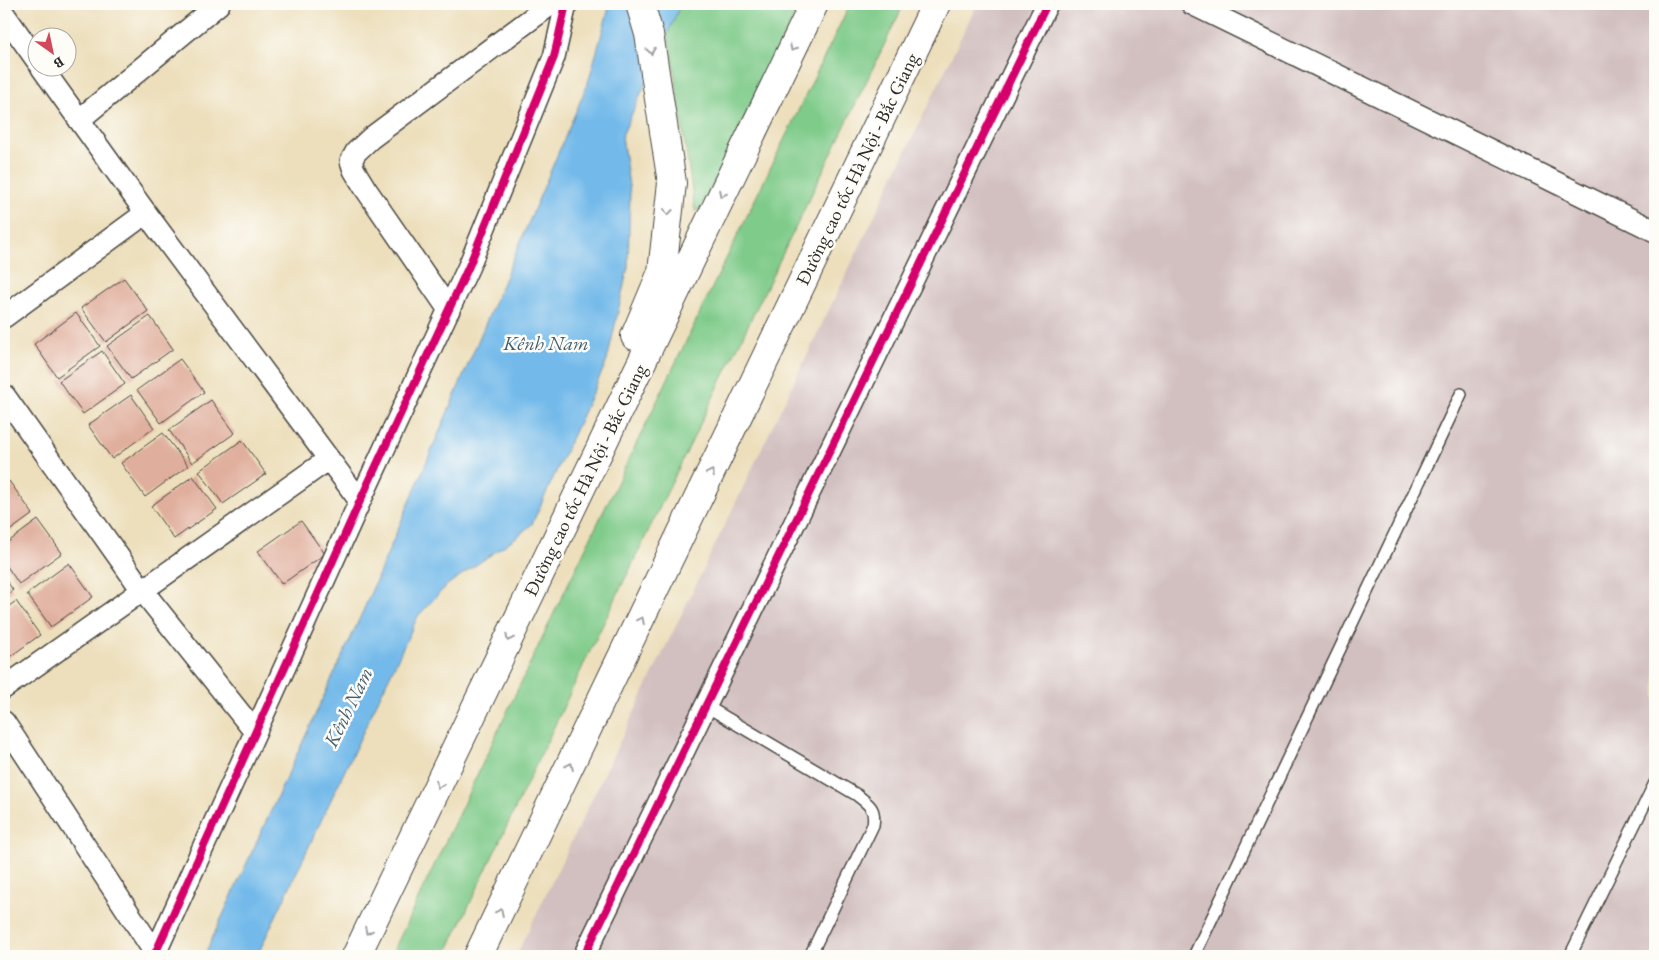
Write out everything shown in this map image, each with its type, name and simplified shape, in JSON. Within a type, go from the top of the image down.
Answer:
[{"type":"highway","points":[[530,594],[662,272],[672,183],[649,34],[640,4]]},
{"type":"highway","name":"Đường cao tốc Hà Nội - Bắc Giang","points":[[356,956],[814,4]]},
{"type":"highway","name":"Đường cao tốc Hà Nội - Bắc Giang","points":[[478,956],[936,4]]},
{"type":"street","points":[[79,120],[219,4]]},
{"type":"street","points":[[449,310],[365,188],[351,161],[356,152],[371,138],[551,4]]},
{"type":"street","points":[[154,954],[469,266],[554,57],[566,4]]},
{"type":"street","points":[[584,956],[1047,4]]},
{"type":"street","points":[[1192,4],[1655,231]]},
{"type":"street","points":[[4,15],[28,48]]},
{"type":"street","points":[[49,78],[146,213],[360,501]]},
{"type":"street","points":[[4,317],[146,213]]},
{"type":"street","points":[[4,395],[142,590],[255,732]]},
{"type":"street","points":[[4,688],[329,459]]},
{"type":"street","points":[[4,722],[154,954]]},
{"type":"lane","points":[[1194,956],[1461,394]]},
{"type":"lane","points":[[706,706],[857,795],[871,807],[875,816],[873,825],[810,956]]},
{"type":"lane","points":[[1570,956],[1655,783]]},
{"type":"shaded area","points":[[977,4],[1655,4],[1655,956],[516,956]]},
{"type":"green space","points":[[658,4],[800,4],[705,200],[700,209],[695,211],[671,49]]},
{"type":"green space","points":[[850,4],[904,4],[593,645],[445,956],[391,956],[554,613]]},
{"type":"water","name":"Kênh Nam","points":[[610,4],[681,4],[622,136],[630,193],[628,267],[607,361],[532,524],[518,536],[447,585],[418,616],[257,956],[204,956],[363,611],[588,83]]},
{"type":"building","points":[[124,278],[148,311],[106,342],[81,308]]},
{"type":"building","points":[[76,313],[100,346],[57,377],[34,344]]},
{"type":"building","points":[[150,316],[173,349],[131,379],[107,346]]},
{"type":"building","points":[[102,351],[125,384],[83,414],[59,381]]},
{"type":"building","points":[[180,359],[204,392],[161,423],[137,390]]},
{"type":"building","points":[[131,395],[154,428],[112,459],[88,425]]},
{"type":"building","points":[[211,400],[235,433],[192,463],[169,430]]},
{"type":"building","points":[[163,433],[188,466],[145,497],[121,463]]},
{"type":"building","points":[[242,440],[266,474],[223,504],[199,471]]},
{"type":"building","points":[[193,476],[217,509],[174,539],[151,506]]},
{"type":"building","points":[[9,481],[33,514],[4,535],[4,485]]},
{"type":"building","points":[[38,520],[62,553],[19,584],[4,562],[4,545]]},
{"type":"building","points":[[301,521],[325,554],[282,584],[258,551]]},
{"type":"building","points":[[69,563],[93,597],[51,627],[27,594]]},
{"type":"building","points":[[4,577],[13,590],[4,597]]},
{"type":"building","points":[[16,601],[40,635],[4,661],[4,610]]},
{"type":"cycle path","points":[[154,956],[360,501],[469,266],[554,57],[566,4]]},
{"type":"cycle path","points":[[584,956],[1047,4]]}]
